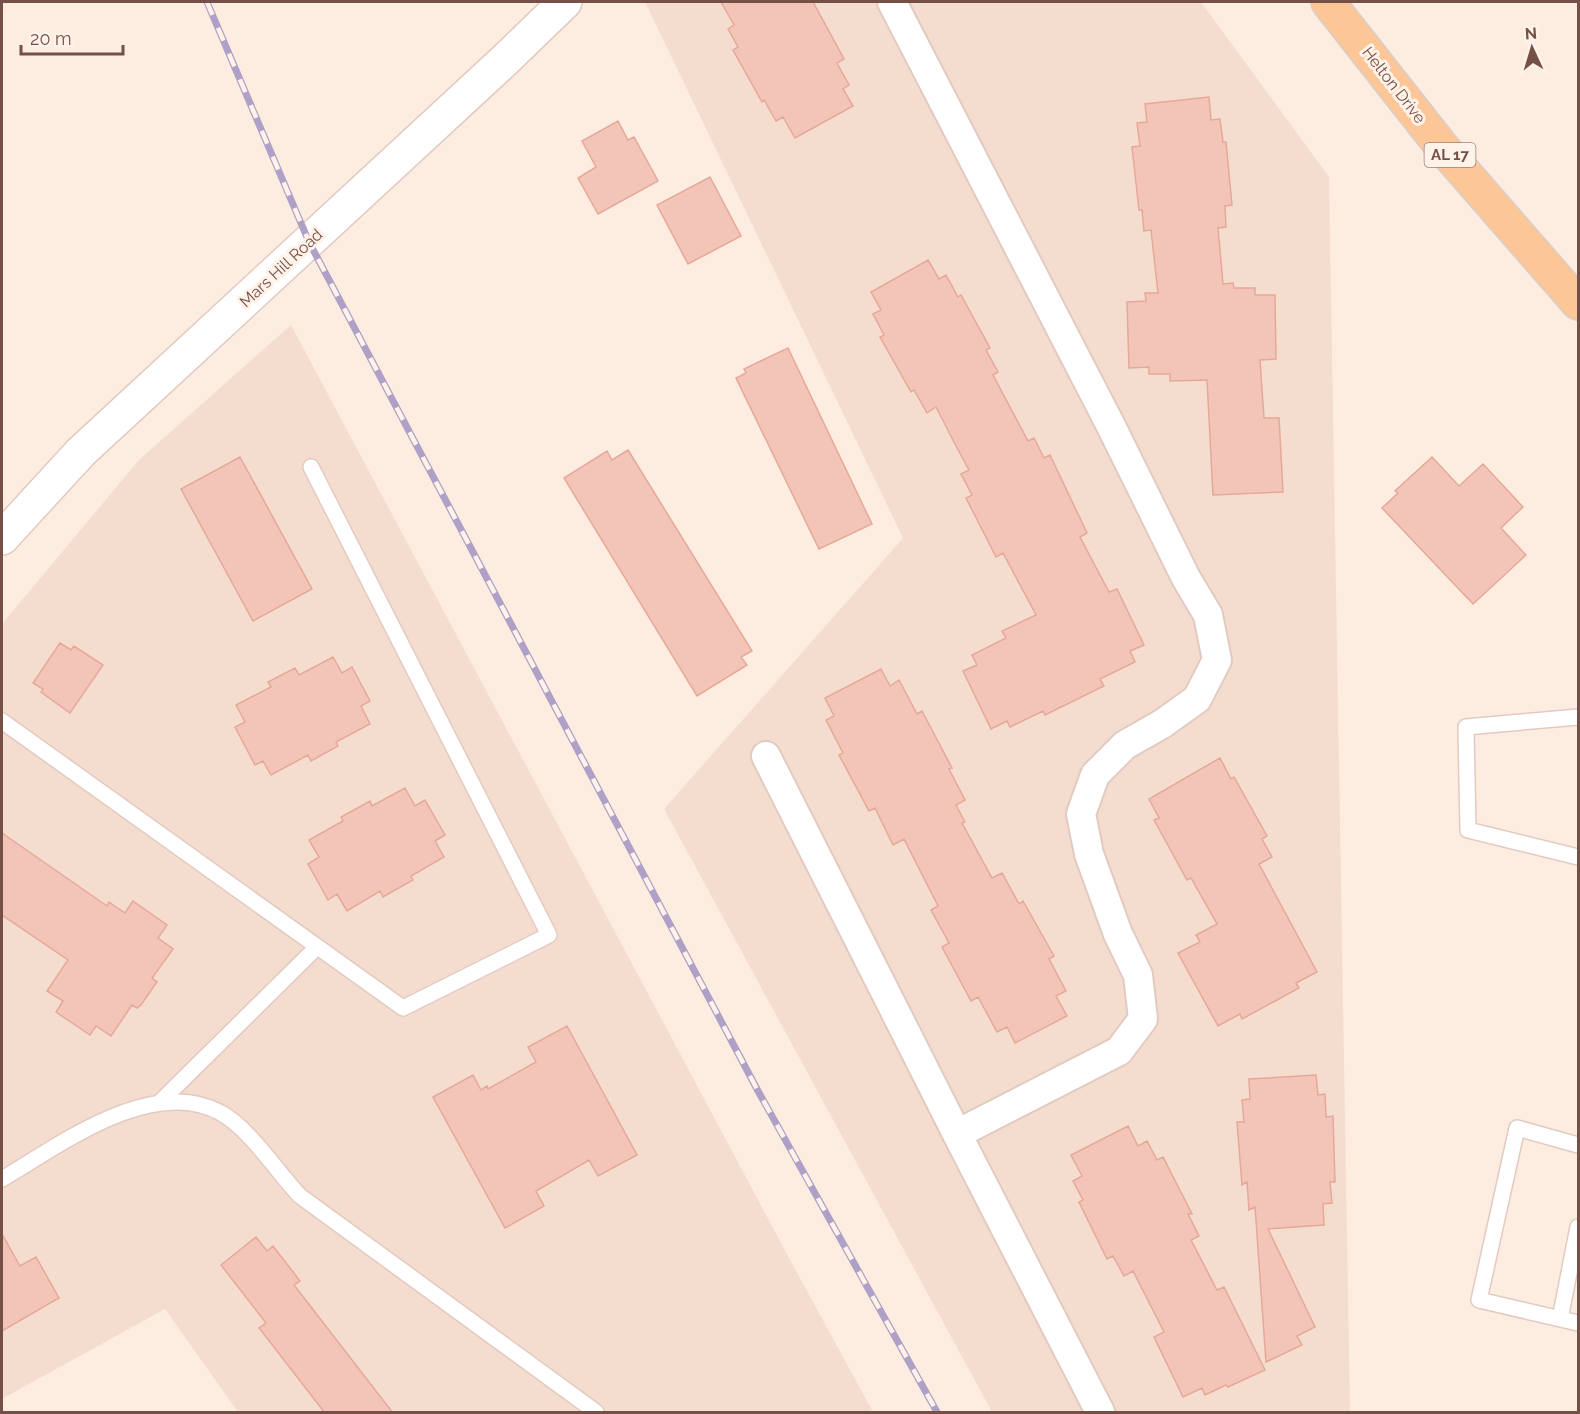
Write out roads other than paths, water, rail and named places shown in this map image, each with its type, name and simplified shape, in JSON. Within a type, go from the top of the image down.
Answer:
[{"type":"main road","name":"Helton Drive","points":[[1328,2],[1443,147],[1578,303]]},
{"type":"street","name":"Mars Hill Road","points":[[2,538],[81,452],[565,2]]},
{"type":"street","points":[[892,2],[1112,426],[1186,578],[1208,615],[1217,660],[1197,699],[1162,724],[1125,745],[1095,775],[1081,814],[1089,854],[1118,934],[1138,975],[1143,1019],[1119,1051],[957,1134]]},
{"type":"street","points":[[766,756],[1100,1413]]},
{"type":"lane","points":[[2,721],[403,1008],[549,935],[311,467]]},
{"type":"lane","points":[[1578,717],[1466,727],[1468,830],[1578,857]]},
{"type":"lane","points":[[159,1103],[317,947]]},
{"type":"lane","points":[[2,1179],[102,1121],[128,1110],[159,1103],[193,1102],[222,1113],[253,1140],[300,1196],[596,1413]]},
{"type":"lane","points":[[1578,1145],[1517,1128],[1479,1300],[1578,1323]]},
{"type":"lane","points":[[1560,1319],[1578,1227]]},
{"type":"railway","points":[[207,2],[309,242],[758,1091],[937,1412]]}]
